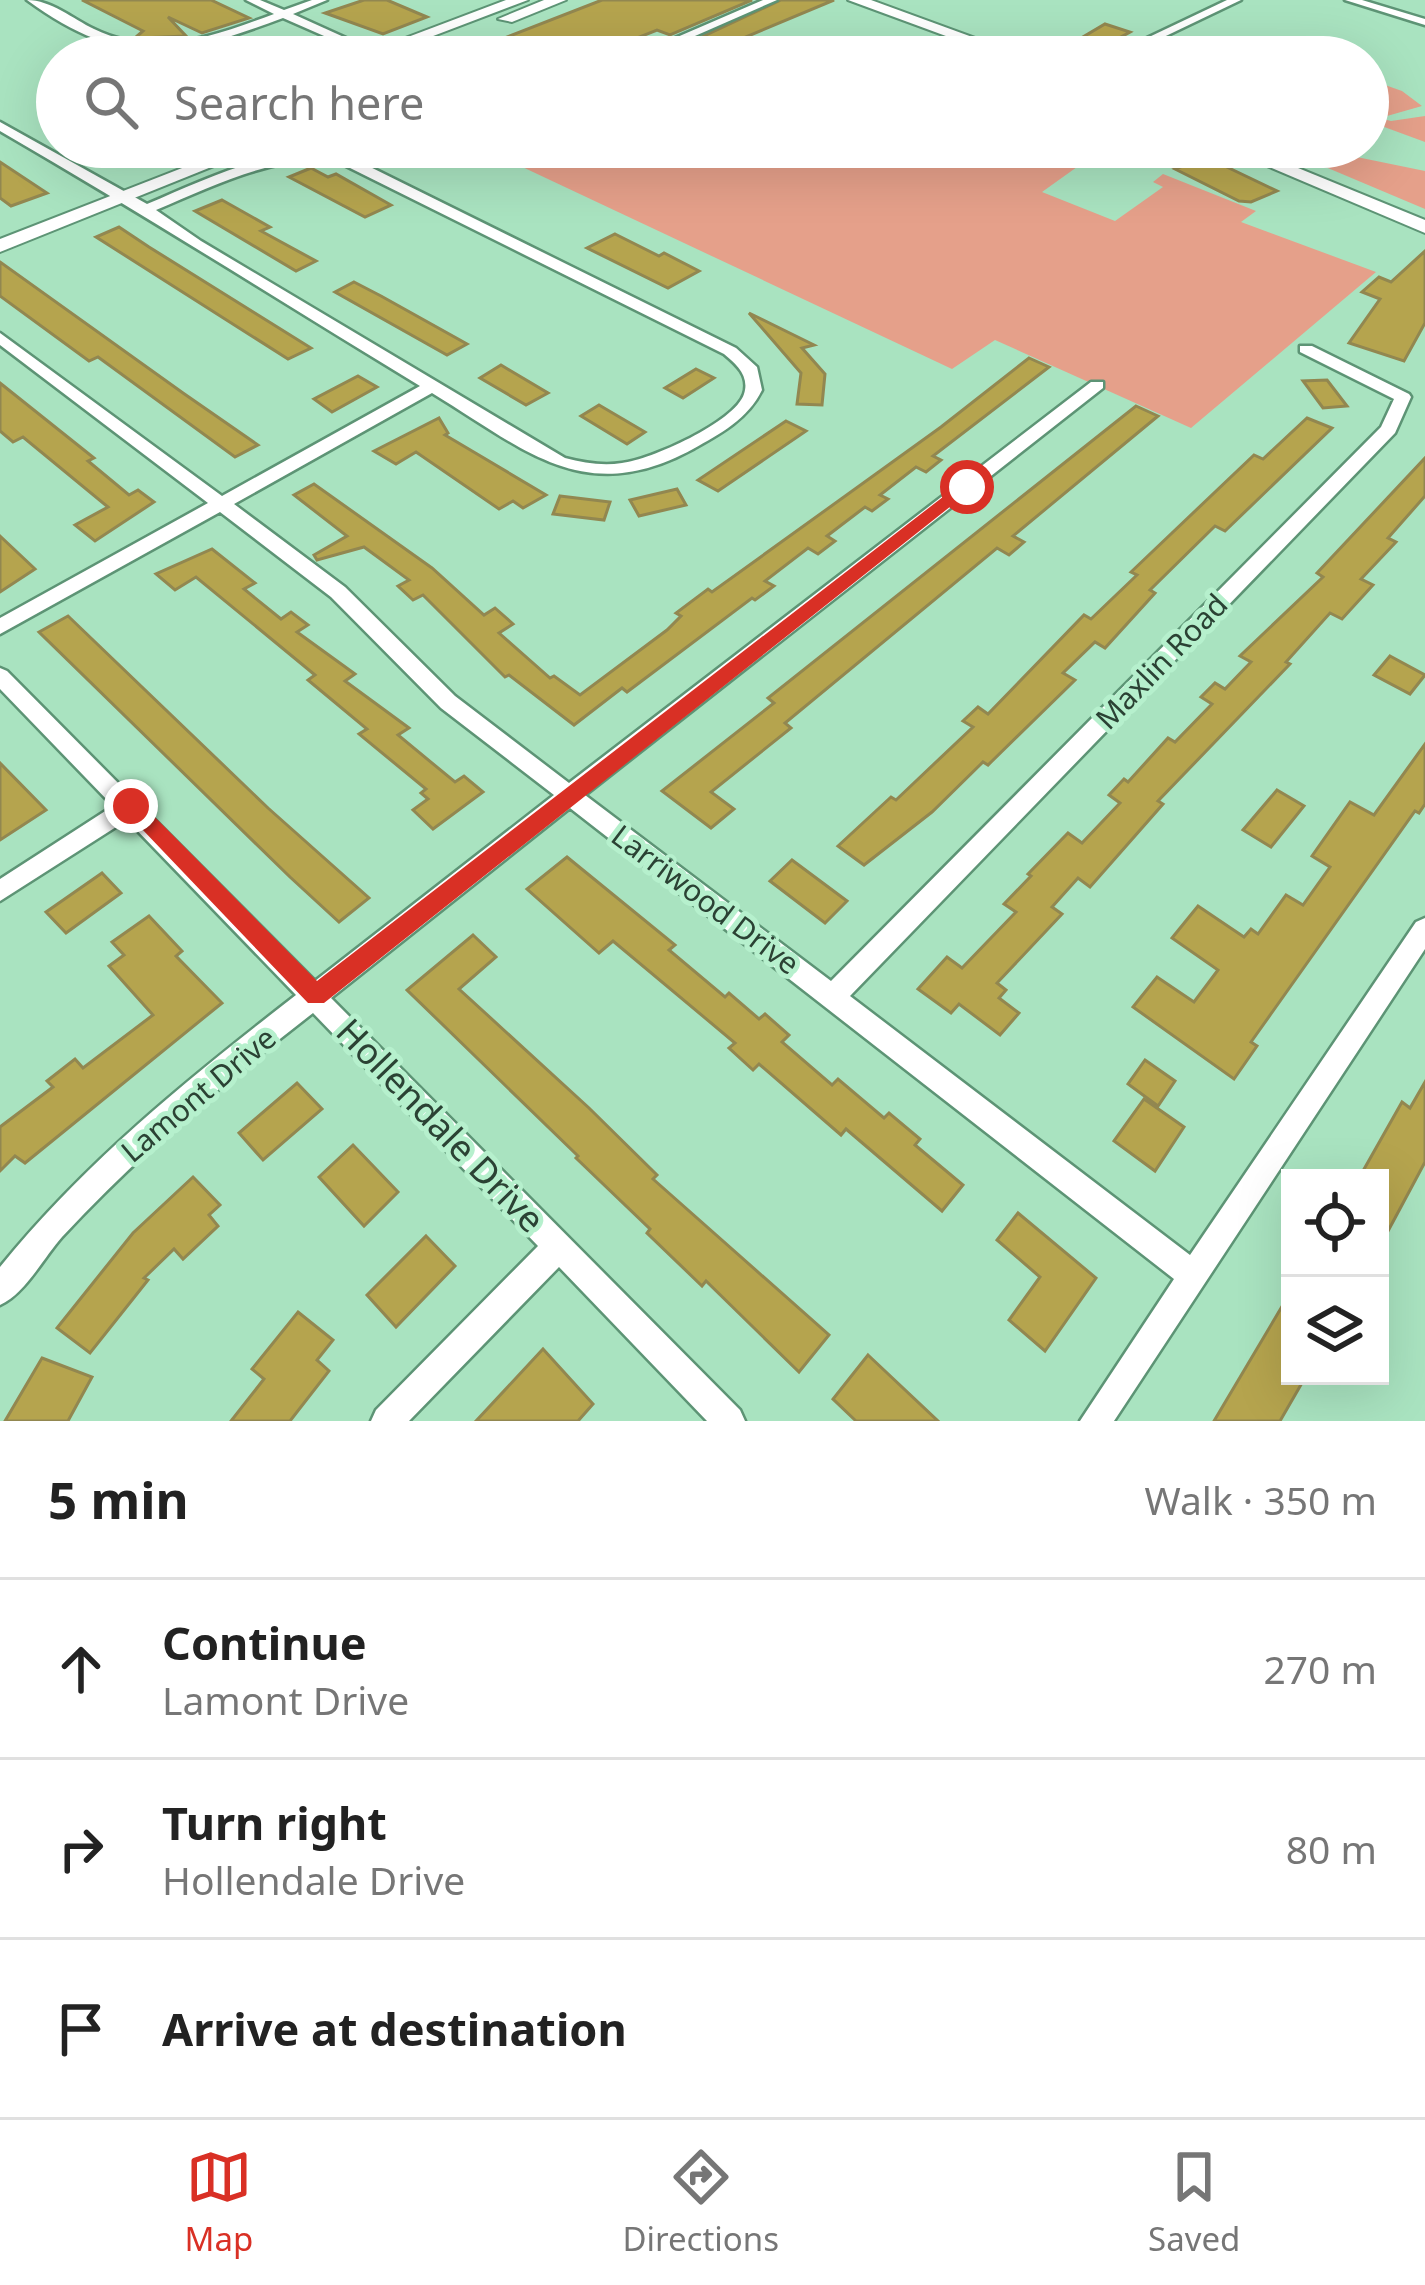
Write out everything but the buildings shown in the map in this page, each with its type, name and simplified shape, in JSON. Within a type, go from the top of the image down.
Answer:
[{"type":"street","points":[[32,0],[102,36]]},
{"type":"street","points":[[251,0],[330,36]]},
{"type":"street","points":[[213,36],[322,0]]},
{"type":"street","points":[[426,36],[520,0]]},
{"type":"street","points":[[461,36],[558,0]]},
{"type":"street","points":[[687,36],[772,0]]},
{"type":"street","points":[[1158,36],[1236,0]]},
{"type":"street","points":[[1350,0],[1425,22]]},
{"type":"street","points":[[850,3],[936,36]]},
{"type":"street","points":[[850,3],[953,36]]},
{"type":"street","points":[[0,126],[36,147]]},
{"type":"street","points":[[71,168],[559,462],[598,471],[661,461],[740,412],[754,390],[748,367],[730,351],[365,168]]},
{"type":"street","points":[[0,228],[157,168]]},
{"type":"street","points":[[0,246],[202,168]]},
{"type":"street","points":[[146,209],[260,168]]},
{"type":"street","points":[[1285,168],[1425,223]]},
{"type":"street","points":[[1306,168],[1425,223]]},
{"type":"street","name":"Larriwood Drive","points":[[0,338],[338,592],[448,702],[1193,1274]]},
{"type":"street","name":"Maxlin Road","points":[[832,996],[1389,429],[1403,397],[1306,349]]},
{"type":"street","name":"Lamont Drive","points":[[0,1290],[48,1229],[137,1142],[569,794],[1096,385]]},
{"type":"street","points":[[0,627],[432,386]]},
{"type":"street","name":"Hollendale Drive","points":[[0,676],[729,1421]]},
{"type":"street","points":[[0,891],[131,806]]},
{"type":"street","points":[[1096,1421],[1425,929]]},
{"type":"street","points":[[387,1421],[559,1246]]},
{"type":"shaded area","points":[[1389,86],[1402,91],[1422,106],[1389,115]]},
{"type":"shaded area","points":[[1425,116],[1425,142],[1389,129],[1389,120]]},
{"type":"shaded area","points":[[1389,164],[1425,171],[1425,209],[1328,168],[1389,168]]},
{"type":"shaded area","points":[[525,168],[1076,168],[1042,192],[1115,221],[1163,187],[1153,182],[1163,174],[1256,211],[1241,222],[1376,272],[1191,428],[995,340],[952,369]]},
{"type":"route","points":[[131,806],[316,996],[967,487]]}]
